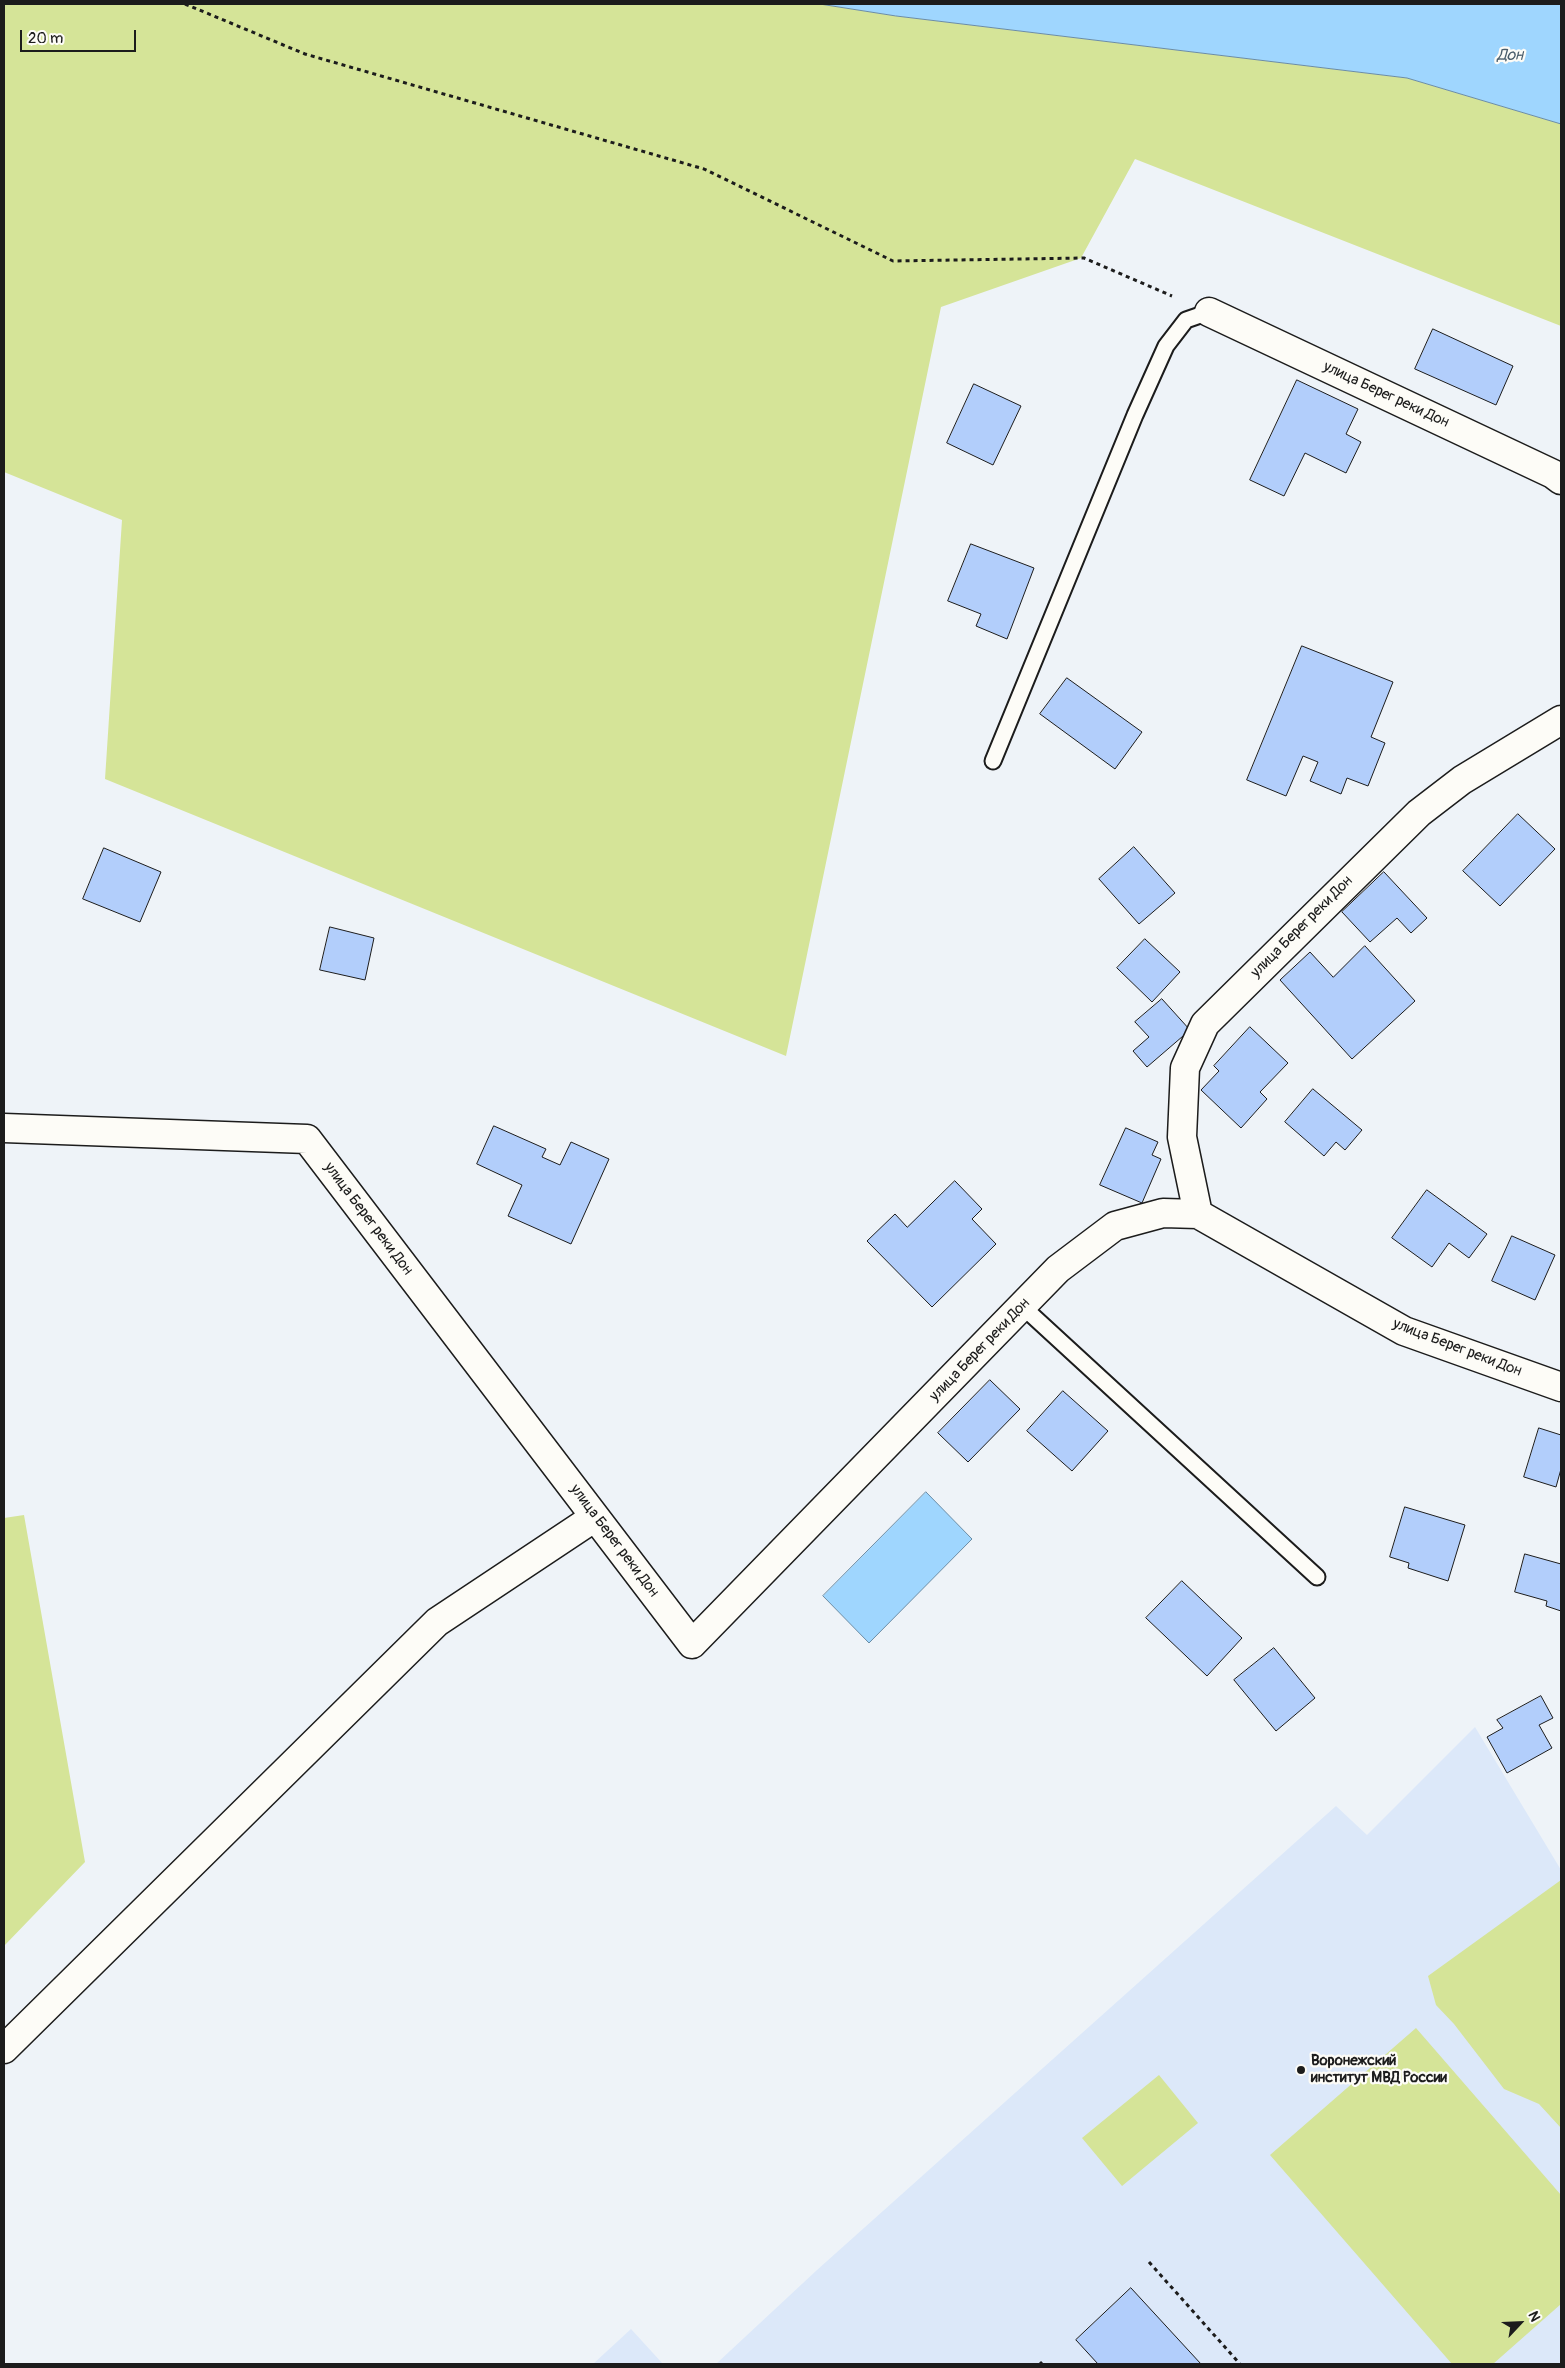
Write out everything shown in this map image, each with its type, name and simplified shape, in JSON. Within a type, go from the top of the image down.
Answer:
[{"type":"street","name":"улица Берег реки Дон","points":[[1209,312],[1552,474],[1561,480]]},
{"type":"street","name":"улица Берег реки Дон","points":[[1198,1214],[1182,1136],[1185,1068],[1205,1024],[1419,813],[1462,780],[1561,720]]},
{"type":"street","name":"улица Берег реки Дон","points":[[4,1128],[307,1139],[692,1644],[1058,1269],[1115,1226],[1163,1213],[1198,1214],[1404,1331],[1561,1387]]},
{"type":"street","points":[[4,2049],[437,1622],[595,1516]]},
{"type":"lane","points":[[993,761],[1135,415],[1166,346],[1186,320],[1209,312]]},
{"type":"lane","points":[[1022,1306],[1316,1577]]},
{"type":"path","points":[[185,4],[306,54],[704,169],[893,261],[1084,258],[1209,312]]},
{"type":"path","points":[[1149,2262],[1240,2364]]},
{"type":"shaded area","name":"Воронежский институт МВД России","points":[[1475,1727],[1561,1870],[1561,2364],[716,2364],[817,2270],[1336,1806],[1367,1835]]},
{"type":"shaded area","points":[[631,2329],[663,2364],[593,2364]]},
{"type":"green space","points":[[4,4],[819,4],[896,16],[1407,78],[1561,124],[1561,326],[1135,159],[1081,258],[941,307],[786,1056],[105,779],[122,520],[4,472]]},
{"type":"green space","points":[[24,1515],[85,1862],[4,1946],[4,1518]]},
{"type":"green space","points":[[1561,1880],[1561,2128],[1539,2104],[1504,2089],[1454,2024],[1436,2005],[1428,1976]]},
{"type":"green space","points":[[1416,2028],[1561,2195],[1561,2304],[1493,2364],[1452,2364],[1270,2155]]},
{"type":"green space","points":[[1159,2075],[1198,2123],[1122,2186],[1082,2138]]},
{"type":"water","name":"Дон","points":[[820,4],[1561,4],[1561,124],[1407,78],[896,16]]},
{"type":"water","points":[[926,1492],[972,1539],[869,1643],[823,1596]]},
{"type":"building","points":[[1433,329],[1513,366],[1496,405],[1415,369]]},
{"type":"building","points":[[1297,380],[1358,409],[1346,434],[1361,442],[1346,473],[1305,453],[1284,496],[1250,480]]},
{"type":"building","points":[[974,384],[1021,406],[993,465],[947,443]]},
{"type":"building","points":[[971,544],[1034,568],[1007,639],[976,626],[981,614],[948,601]]},
{"type":"building","points":[[1302,646],[1393,682],[1371,737],[1385,743],[1368,786],[1347,778],[1341,794],[1310,781],[1318,762],[1303,756],[1286,796],[1247,780]]},
{"type":"building","points":[[1067,678],[1142,732],[1115,769],[1040,714]]},
{"type":"building","points":[[1518,814],[1555,849],[1500,906],[1463,871]]},
{"type":"building","points":[[1134,847],[1175,893],[1139,924],[1099,879]]},
{"type":"building","points":[[104,848],[161,872],[140,922],[83,899]]},
{"type":"building","points":[[1384,872],[1427,918],[1411,933],[1397,918],[1370,942],[1342,912]]},
{"type":"building","points":[[330,927],[374,938],[365,980],[320,970]]},
{"type":"building","points":[[1145,939],[1180,972],[1152,1002],[1117,968]]},
{"type":"building","points":[[1365,946],[1415,1001],[1352,1059],[1280,980],[1310,952],[1333,977]]},
{"type":"building","points":[[1162,999],[1190,1030],[1147,1067],[1133,1051],[1149,1037],[1135,1022]]},
{"type":"building","points":[[1250,1027],[1288,1063],[1260,1092],[1267,1099],[1241,1128],[1201,1090],[1219,1071],[1214,1066]]},
{"type":"building","points":[[1313,1089],[1362,1130],[1345,1150],[1336,1142],[1324,1156],[1285,1122]]},
{"type":"building","points":[[494,1126],[546,1149],[542,1157],[560,1165],[571,1142],[609,1159],[571,1244],[508,1216],[522,1185],[477,1164]]},
{"type":"building","points":[[1126,1128],[1158,1142],[1152,1155],[1161,1159],[1142,1203],[1100,1185]]},
{"type":"building","points":[[955,1181],[982,1209],[972,1219],[996,1244],[932,1307],[867,1241],[895,1214],[907,1227]]},
{"type":"building","points":[[1427,1190],[1487,1234],[1469,1258],[1449,1243],[1432,1267],[1392,1238]]},
{"type":"building","points":[[1512,1236],[1555,1255],[1535,1300],[1492,1281]]},
{"type":"building","points":[[990,1380],[1020,1409],[968,1462],[938,1433]]},
{"type":"building","points":[[1063,1391],[1108,1431],[1072,1471],[1027,1431]]},
{"type":"building","points":[[1539,1428],[1561,1435],[1561,1469],[1556,1487],[1524,1477]]},
{"type":"building","points":[[1405,1507],[1465,1525],[1448,1581],[1408,1568],[1409,1563],[1390,1557]]},
{"type":"building","points":[[1525,1554],[1561,1564],[1561,1611],[1546,1606],[1547,1601],[1515,1592]]},
{"type":"building","points":[[1182,1581],[1242,1638],[1207,1676],[1146,1618]]},
{"type":"building","points":[[1274,1648],[1315,1698],[1276,1731],[1234,1680]]},
{"type":"building","points":[[1541,1696],[1553,1718],[1539,1725],[1552,1748],[1507,1773],[1487,1737],[1503,1728],[1497,1720]]},
{"type":"building","points":[[1131,2288],[1201,2364],[1098,2364],[1076,2340]]},
{"type":"place","name":"Воронежский институт МВД России","points":[[1301,2070]]}]
